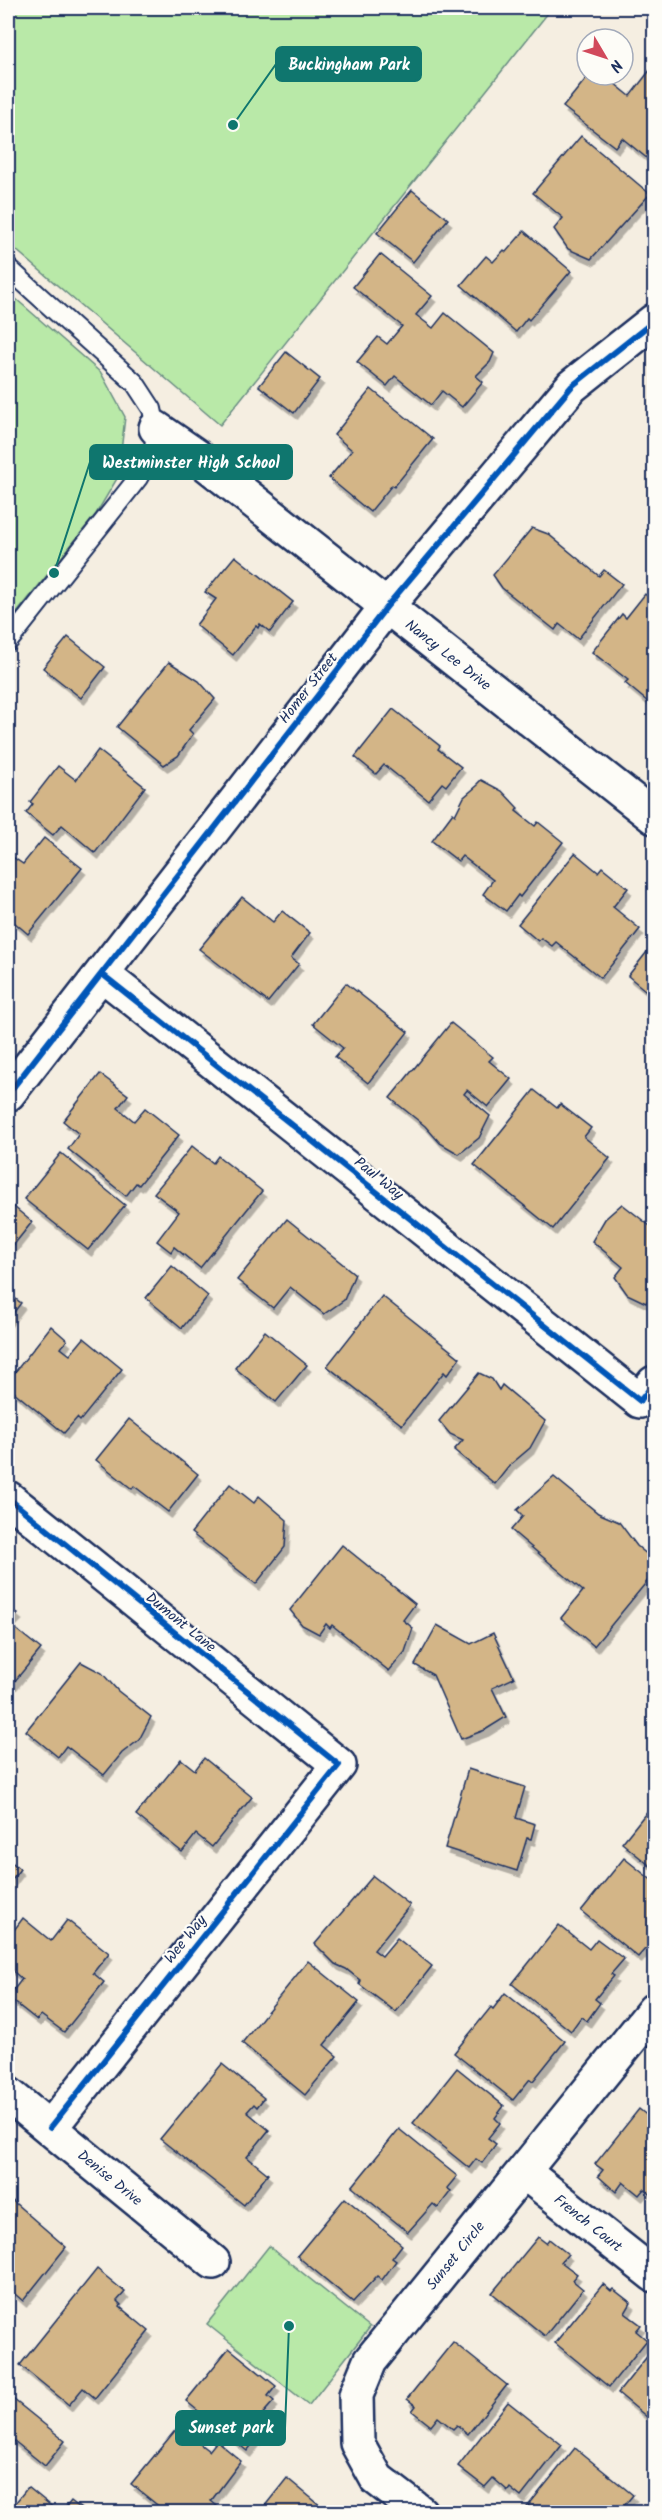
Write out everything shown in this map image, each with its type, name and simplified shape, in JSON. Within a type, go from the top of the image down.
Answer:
[{"type":"street","name":"Homer Street","points":[[8,1094],[388,606],[572,387],[654,321]]},
{"type":"street","name":"Nancy Lee Drive","points":[[156,428],[195,455],[654,817]]},
{"type":"street","name":"Paul Way","points":[[102,974],[647,1392]]},
{"type":"street","name":"Dumont Lane","points":[[8,1498],[339,1765]]},
{"type":"street","name":"Wee Way","points":[[50,2128],[339,1765]]},
{"type":"street","name":"Sunset Circle","points":[[420,2512],[378,2479],[357,2443],[356,2395],[370,2361],[654,2010]]},
{"type":"street","name":"Denise Drive","points":[[8,2094],[213,2262]]},
{"type":"street","name":"French Court","points":[[524,2172],[654,2275]]},
{"type":"lane","points":[[8,268],[135,383],[152,409],[156,428],[154,449],[138,478],[8,642]]},
{"type":"green space","points":[[8,8],[552,8],[220,425],[8,243]]},
{"type":"green space","points":[[8,292],[101,373],[125,417],[118,477],[96,514],[8,624]]},
{"type":"green space","points":[[269,2246],[370,2327],[309,2405],[207,2324]]},
{"type":"building","points":[[654,65],[654,164],[622,138],[615,147],[563,107],[579,87],[619,87],[630,96]]},
{"type":"building","points":[[581,136],[650,194],[591,259],[568,249],[554,229],[563,218],[533,193]]},
{"type":"building","points":[[412,190],[448,219],[413,262],[377,233]]},
{"type":"building","points":[[524,231],[571,271],[516,332],[461,285],[486,256],[493,262],[504,250],[506,252]]},
{"type":"building","points":[[380,254],[432,296],[416,315],[433,328],[445,313],[494,353],[490,362],[476,376],[483,382],[462,407],[442,391],[431,405],[395,376],[387,386],[357,362],[378,337],[387,344],[402,326],[353,287]]},
{"type":"building","points":[[286,352],[320,379],[294,413],[259,386]]},
{"type":"building","points":[[371,389],[433,439],[394,487],[392,485],[370,512],[329,478],[352,450],[334,435]]},
{"type":"building","points":[[532,528],[548,534],[599,576],[604,570],[622,584],[578,639],[559,624],[555,630],[502,588],[493,575]]},
{"type":"building","points":[[235,556],[293,602],[270,632],[260,624],[258,628],[256,626],[233,655],[196,625],[216,599],[205,592]]},
{"type":"building","points":[[645,594],[654,602],[654,707],[625,683],[628,680],[592,652],[622,614],[626,618]]},
{"type":"building","points":[[68,637],[105,667],[81,698],[43,668]]},
{"type":"building","points":[[169,662],[199,681],[215,699],[189,730],[193,734],[178,756],[164,765],[117,727]]},
{"type":"building","points":[[393,709],[440,746],[438,749],[461,767],[446,786],[442,783],[428,800],[384,765],[376,774],[355,757]]},
{"type":"building","points":[[98,750],[145,787],[95,853],[62,825],[53,835],[26,813],[33,804],[30,802],[58,766],[76,780]]},
{"type":"building","points":[[481,780],[502,791],[518,808],[516,811],[535,826],[538,822],[563,842],[520,897],[518,895],[506,911],[483,894],[493,880],[462,856],[458,861],[432,841],[453,813],[455,815],[464,797]]},
{"type":"building","points":[[44,838],[82,868],[28,934],[8,917],[8,854],[23,864]]},
{"type":"building","points":[[575,853],[598,872],[602,867],[628,888],[613,907],[640,929],[601,978],[556,942],[552,946],[541,938],[538,941],[518,924]]},
{"type":"building","points":[[242,897],[273,922],[282,911],[310,933],[291,958],[299,964],[268,1002],[199,949]]},
{"type":"building","points":[[654,943],[654,1005],[648,999],[651,995],[628,976]]},
{"type":"building","points":[[346,983],[408,1032],[368,1083],[335,1057],[343,1048],[313,1024]]},
{"type":"building","points":[[451,1023],[493,1057],[489,1061],[511,1079],[488,1107],[467,1090],[464,1094],[490,1116],[479,1138],[459,1154],[440,1143],[425,1126],[390,1098]]},
{"type":"building","points":[[100,1074],[128,1095],[118,1108],[134,1121],[145,1108],[179,1135],[139,1185],[136,1183],[126,1196],[68,1149],[79,1134],[63,1121]]},
{"type":"building","points":[[534,1090],[557,1108],[560,1104],[591,1128],[584,1137],[610,1158],[553,1229],[474,1165]]},
{"type":"building","points":[[192,1146],[213,1163],[218,1156],[262,1191],[200,1268],[174,1247],[171,1252],[157,1241],[179,1212],[154,1193]]},
{"type":"building","points":[[61,1153],[125,1205],[88,1250],[24,1199]]},
{"type":"building","points":[[8,1202],[32,1222],[8,1252]]},
{"type":"building","points":[[622,1204],[654,1229],[654,1292],[646,1303],[627,1294],[615,1277],[623,1267],[592,1241],[605,1219]]},
{"type":"building","points":[[287,1219],[355,1274],[344,1300],[324,1314],[290,1287],[273,1308],[237,1280]]},
{"type":"building","points":[[172,1266],[208,1296],[182,1328],[146,1298]]},
{"type":"building","points":[[8,1293],[21,1303],[8,1320]]},
{"type":"building","points":[[382,1296],[460,1358],[447,1375],[444,1372],[402,1425],[327,1366]]},
{"type":"building","points":[[51,1326],[67,1340],[61,1348],[70,1355],[84,1338],[122,1369],[80,1421],[77,1418],[64,1433],[8,1387],[8,1381]]},
{"type":"building","points":[[265,1331],[307,1365],[276,1402],[235,1368]]},
{"type":"building","points":[[479,1373],[492,1379],[499,1390],[502,1385],[545,1421],[530,1448],[510,1465],[495,1484],[454,1450],[463,1440],[450,1434],[439,1421]]},
{"type":"building","points":[[129,1419],[198,1474],[168,1512],[134,1486],[132,1489],[96,1460]]},
{"type":"building","points":[[554,1477],[598,1513],[619,1522],[637,1546],[654,1560],[654,1573],[594,1646],[561,1618],[583,1591],[511,1530],[523,1516],[517,1510]]},
{"type":"building","points":[[230,1484],[254,1503],[259,1496],[287,1520],[285,1547],[256,1584],[191,1533]]},
{"type":"building","points":[[342,1545],[415,1604],[403,1620],[413,1628],[405,1652],[389,1671],[332,1625],[330,1628],[326,1624],[319,1634],[302,1625],[290,1610]]},
{"type":"building","points":[[8,1606],[18,1614],[11,1621],[15,1625],[13,1627],[41,1649],[10,1687],[8,1685]]},
{"type":"building","points":[[437,1625],[471,1644],[493,1633],[514,1678],[492,1688],[506,1717],[485,1730],[461,1739],[433,1675],[415,1665]]},
{"type":"building","points":[[81,1662],[102,1673],[118,1691],[151,1717],[139,1740],[122,1753],[104,1775],[66,1746],[58,1757],[26,1731]]},
{"type":"building","points":[[204,1758],[252,1797],[212,1847],[196,1834],[182,1852],[136,1815],[181,1759],[195,1770]]},
{"type":"building","points":[[468,1769],[525,1787],[516,1818],[535,1824],[531,1839],[527,1838],[517,1871],[445,1848]]},
{"type":"building","points":[[654,1803],[654,1869],[622,1843]]},
{"type":"building","points":[[624,1858],[654,1882],[654,1948],[650,1953],[645,1949],[638,1957],[581,1911]]},
{"type":"building","points":[[8,1859],[20,1869],[8,1885]]},
{"type":"building","points":[[373,1876],[410,1905],[374,1950],[382,1956],[397,1938],[432,1966],[396,2012],[359,1984],[361,1981],[346,1969],[335,1964],[315,1944]]},
{"type":"building","points":[[23,1918],[51,1941],[67,1920],[109,1953],[93,1973],[104,1982],[64,2032],[41,2015],[37,2020],[8,1997],[22,1979],[8,1967],[8,1938]]},
{"type":"building","points":[[559,1925],[589,1949],[597,1939],[624,1959],[611,1974],[614,1976],[595,1999],[600,2003],[587,2021],[581,2017],[571,2031],[512,1984]]},
{"type":"building","points":[[308,1961],[359,2002],[324,2045],[337,2056],[305,2095],[242,2043]]},
{"type":"building","points":[[505,1993],[565,2041],[533,2081],[530,2079],[513,2100],[454,2053]]},
{"type":"building","points":[[222,2064],[264,2098],[257,2107],[254,2104],[247,2112],[269,2130],[247,2157],[268,2174],[244,2205],[160,2139]]},
{"type":"building","points":[[457,2068],[504,2106],[495,2118],[500,2123],[488,2138],[496,2144],[482,2163],[476,2159],[469,2168],[413,2123]]},
{"type":"building","points":[[639,2109],[654,2121],[654,2197],[644,2189],[639,2195],[623,2182],[616,2192],[598,2176],[603,2170],[595,2164]]},
{"type":"building","points":[[399,2129],[457,2176],[447,2188],[451,2191],[438,2208],[433,2204],[408,2232],[352,2187]]},
{"type":"building","points":[[8,2197],[66,2247],[23,2301],[8,2288]]},
{"type":"building","points":[[345,2198],[402,2245],[392,2258],[396,2261],[382,2280],[377,2276],[353,2302],[297,2256]]},
{"type":"building","points":[[538,2237],[546,2243],[549,2239],[568,2254],[561,2262],[577,2274],[572,2280],[583,2289],[545,2336],[492,2293]]},
{"type":"building","points":[[97,2269],[125,2292],[117,2301],[120,2307],[149,2331],[95,2398],[83,2388],[69,2405],[20,2365]]},
{"type":"building","points":[[603,2284],[631,2303],[625,2313],[641,2325],[636,2331],[647,2340],[609,2387],[555,2343]]},
{"type":"building","points":[[453,2342],[507,2385],[468,2434],[457,2425],[453,2429],[438,2417],[431,2426],[412,2411],[416,2406],[407,2399]]},
{"type":"building","points":[[229,2348],[276,2386],[268,2396],[274,2401],[260,2417],[269,2424],[247,2451],[186,2401]]},
{"type":"building","points":[[654,2348],[654,2423],[618,2393]]},
{"type":"building","points":[[8,2395],[65,2441],[45,2466],[8,2436]]},
{"type":"building","points":[[508,2402],[562,2445],[521,2497],[510,2488],[508,2491],[493,2478],[485,2487],[458,2466]]},
{"type":"building","points":[[178,2427],[209,2451],[217,2441],[241,2461],[211,2501],[217,2506],[211,2512],[166,2512],[131,2484]]},
{"type":"building","points":[[575,2448],[633,2495],[619,2512],[534,2512],[527,2507]]},
{"type":"building","points":[[287,2478],[328,2512],[260,2512]]},
{"type":"building","points":[[28,2487],[55,2509],[52,2512],[8,2512]]},
{"type":"building","points":[[71,2501],[85,2512],[62,2512]]},
{"type":"cycle path","points":[[8,1094],[388,605],[572,386],[654,321]]},
{"type":"cycle path","points":[[102,974],[640,1401],[654,1383]]},
{"type":"cycle path","points":[[8,1498],[339,1765],[50,2128]]},
{"type":"place","name":"Buckingham Park","points":[[233,125]]},
{"type":"place","name":"Westminster High School","points":[[54,573]]},
{"type":"place","name":"Sunset park","points":[[289,2326]]}]
